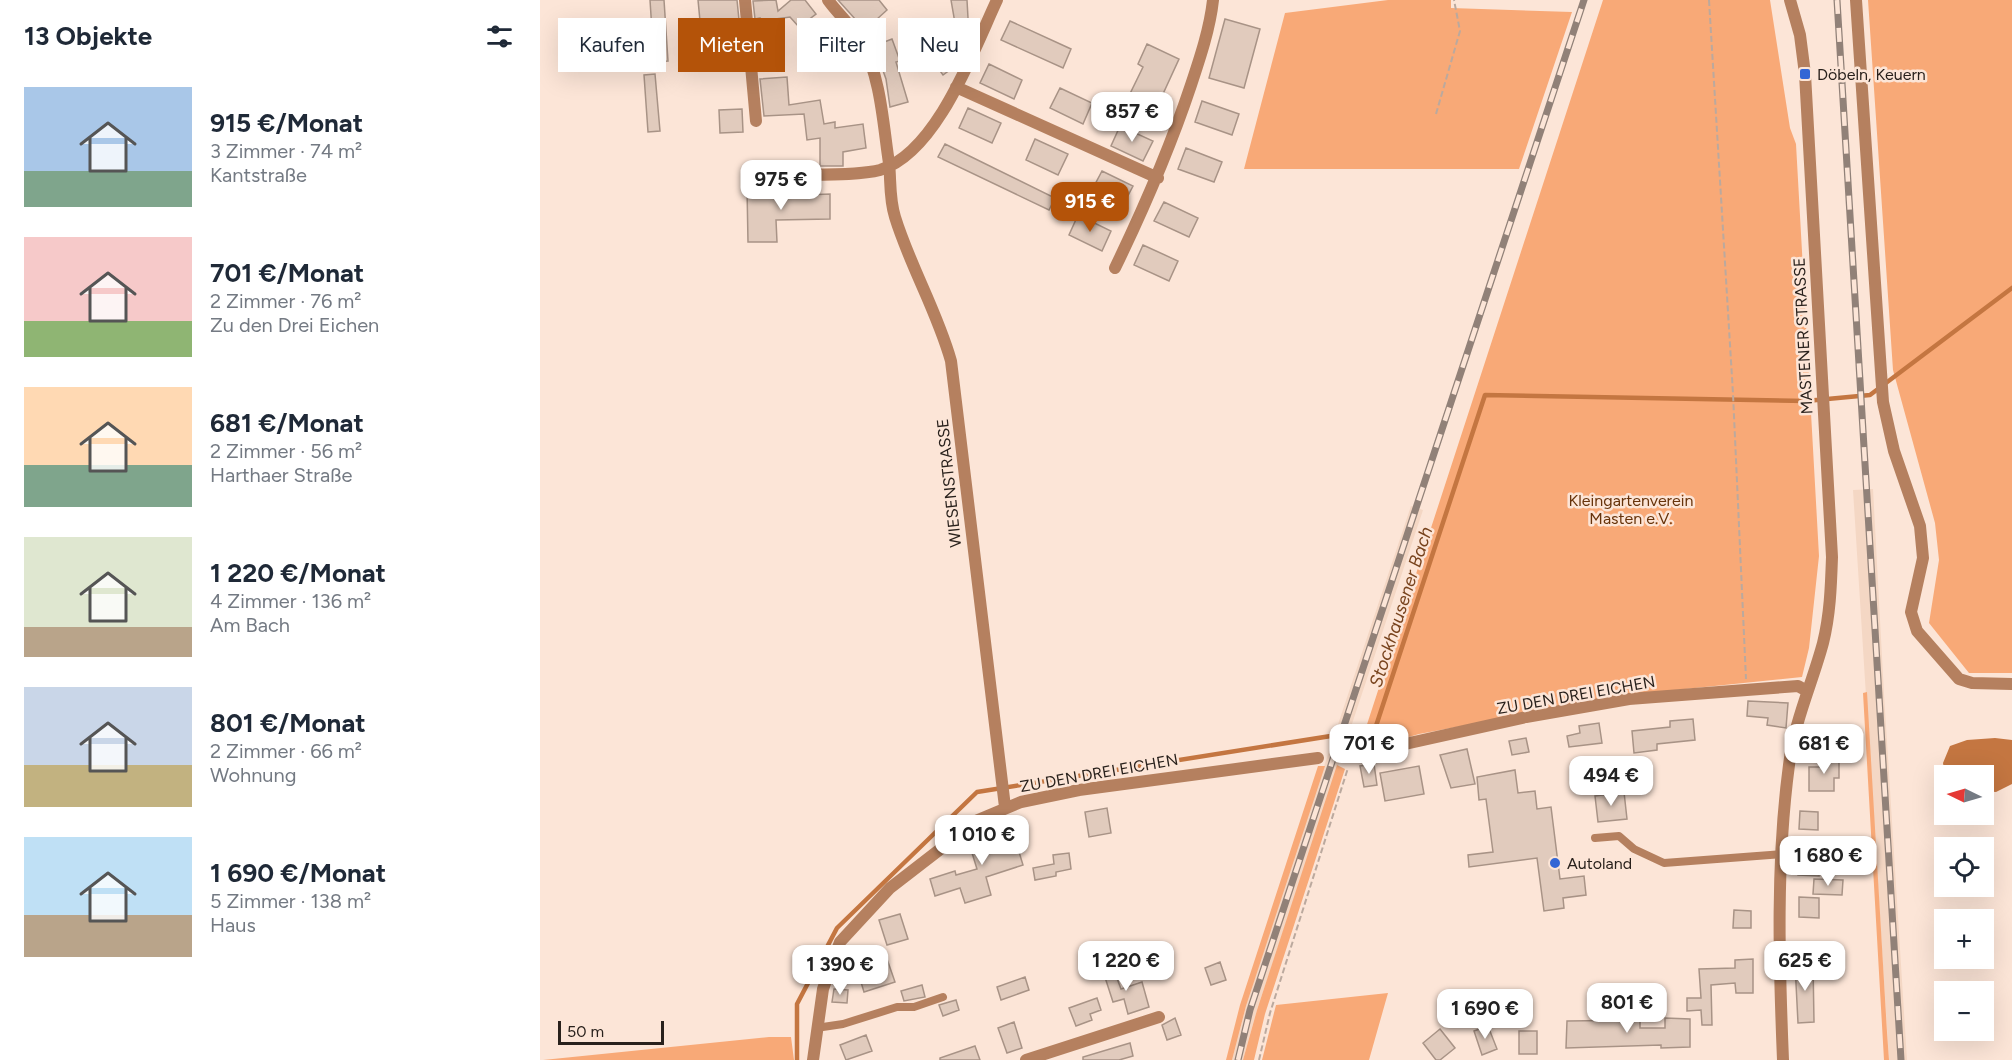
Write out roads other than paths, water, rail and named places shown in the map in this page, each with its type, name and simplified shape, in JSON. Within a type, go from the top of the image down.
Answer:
[{"type":"street","points":[[745,0],[756,121]]},
{"type":"street","name":"WIESENSTRASSE","points":[[828,0],[861,40],[868,55],[877,92],[894,214],[903,242],[934,309],[951,361],[1002,795]]},
{"type":"street","points":[[788,175],[878,170],[889,166],[919,143],[956,87],[997,0]]},
{"type":"street","points":[[1115,268],[1158,178],[1197,66],[1213,0]]},
{"type":"street","name":"MASTENER STRASSE","points":[[1783,1060],[1780,966],[1782,854],[1788,765],[1798,717],[1823,642],[1831,592],[1832,557],[1805,74],[1800,36],[1790,0]]},
{"type":"street","points":[[1856,0],[1883,402],[1894,452],[1920,526],[1923,558],[1911,612],[1917,631],[1959,679],[1972,683],[2012,684]]},
{"type":"street","points":[[956,87],[1158,178]]},
{"type":"street","name":"ZU DEN DREI EICHEN","points":[[1351,756],[1526,717],[1629,699],[1798,686],[1807,691]]},
{"type":"street","name":"ZU DEN DREI EICHEN","points":[[813,1060],[816,1028],[829,967],[840,942],[856,922],[890,888],[978,820],[1002,795],[1078,790],[1318,758]]},
{"type":"street","points":[[1026,1060],[1159,1017]]},
{"type":"street","points":[[1068,1046],[1072,1060]]},
{"type":"lane","points":[[1595,838],[1615,835],[1634,849],[1664,863],[1782,854]]},
{"type":"lane","points":[[816,1028],[843,1024],[897,1007],[914,1007],[943,997]]},
{"type":"waterway","name":"Stockhausener Bach","points":[[797,1060],[797,1004],[837,928],[977,792],[1375,729],[1485,395],[1806,401],[1870,395],[2012,288]]},
{"type":"railway","points":[[1238,1060],[1250,1010],[1584,0]]},
{"type":"railway","points":[[1837,0],[1901,1060]]},
{"type":"place","name":"Döbeln, Keuern","points":[[1805,74]]},
{"type":"place","name":"Autoland","points":[[1555,863]]},
{"type":"park label","name":"Kleingartenverein Masten e.V.","points":[[1631,509]]}]
